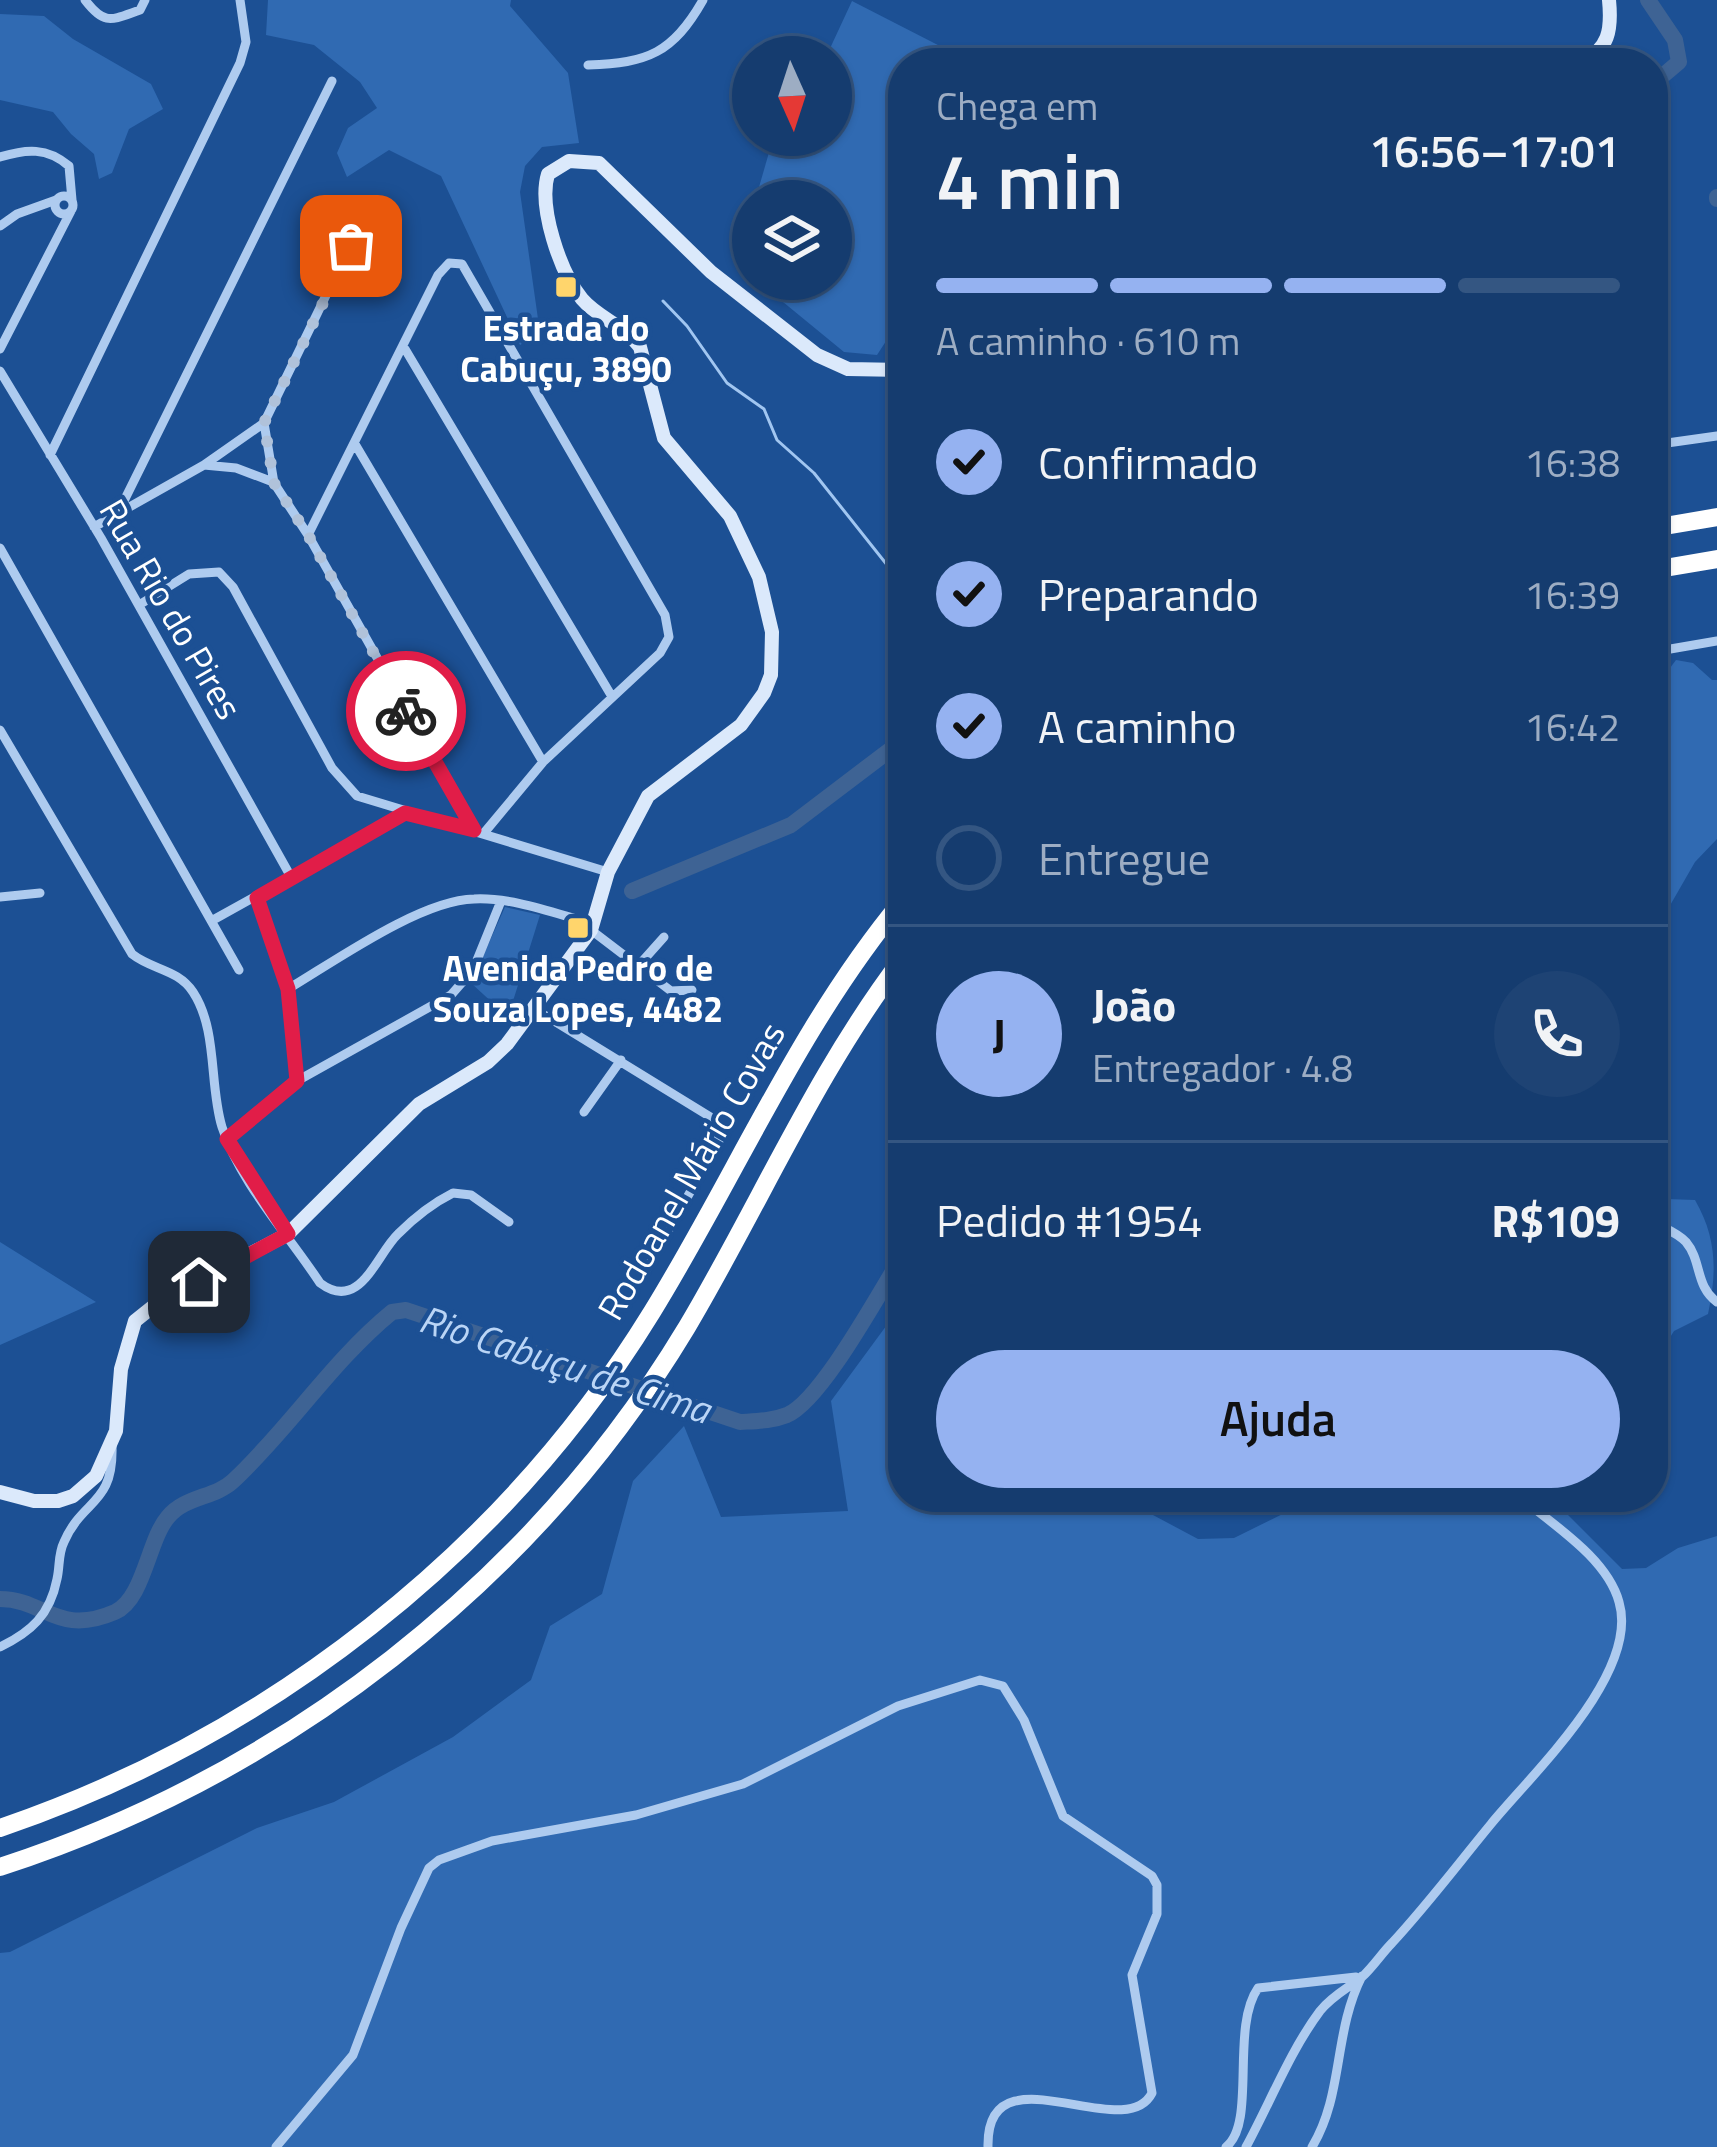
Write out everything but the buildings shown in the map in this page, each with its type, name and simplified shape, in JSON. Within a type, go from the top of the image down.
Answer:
[{"type":"highway","points":[[1668,526],[1713,518]]},
{"type":"highway","points":[[1668,567],[1717,559]]},
{"type":"highway","name":"Rodoanel Mário Covas","points":[[0,1828],[172,1755],[292,1685],[433,1572],[552,1451],[652,1312],[814,1022],[888,921]]},
{"type":"highway","name":"Rodoanel Mário Covas","points":[[0,1867],[159,1806],[323,1711],[435,1623],[488,1574],[585,1470],[649,1385],[685,1329],[823,1078],[888,980]]},
{"type":"main road","points":[[1601,48],[1612,24],[1609,0]]},
{"type":"main road","points":[[0,1492],[34,1502],[58,1502],[96,1476],[112,1445],[121,1369],[135,1322],[160,1301],[288,1234],[419,1104],[488,1062],[592,927],[608,872],[648,796],[755,710],[771,676],[772,632],[759,578],[730,516],[664,438],[640,346],[582,299],[568,273],[547,213],[548,174],[569,161],[599,163],[711,272],[817,355],[848,369],[888,370]]},
{"type":"street","points":[[85,0],[96,16],[115,19],[140,10],[145,0]]},
{"type":"street","points":[[50,455],[240,63],[246,42],[240,0]]},
{"type":"street","points":[[588,64],[624,64],[669,47],[704,0]]},
{"type":"street","points":[[120,509],[332,81]]},
{"type":"street","points":[[0,158],[31,150],[56,156],[68,166],[54,243],[0,349]]},
{"type":"street","points":[[0,226],[17,214],[63,204]]},
{"type":"street","points":[[94,527],[204,465],[264,423],[368,209]]},
{"type":"street","points":[[308,535],[443,268],[456,262],[467,270],[665,615],[669,637],[479,831]]},
{"type":"street","points":[[405,349],[610,695]]},
{"type":"street","name":"Rua Rio do Pires","points":[[0,371],[139,605],[291,877]]},
{"type":"street","points":[[264,423],[274,483],[479,831]]},
{"type":"street","points":[[1668,443],[1717,436]]},
{"type":"street","points":[[355,444],[543,762]]},
{"type":"street","points":[[204,465],[236,468],[274,483]]},
{"type":"street","points":[[0,548],[239,970]]},
{"type":"street","points":[[139,605],[200,571],[219,572],[227,578],[342,783],[357,796],[608,872]]},
{"type":"street","points":[[1668,649],[1717,641]]},
{"type":"street","points":[[0,730],[124,943],[141,962],[166,969],[193,991],[205,1024],[220,1122],[227,1139],[320,1283],[329,1290],[347,1292],[372,1272],[399,1232],[453,1193],[471,1196],[509,1222]]},
{"type":"street","points":[[213,920],[405,813]]},
{"type":"street","points":[[0,897],[40,893]]},
{"type":"street","points":[[257,898],[288,989],[297,1081]]},
{"type":"street","points":[[288,989],[439,905],[472,898],[501,901],[592,927],[671,991],[692,990]]},
{"type":"street","points":[[227,1139],[297,1081],[438,1005],[463,985],[501,901]]},
{"type":"street","points":[[639,965],[664,937]]},
{"type":"street","points":[[533,1008],[709,1113],[721,1130],[645,1272]]},
{"type":"street","points":[[584,1112],[621,1060]]},
{"type":"street","points":[[1668,1230],[1690,1247],[1702,1288],[1717,1302]]},
{"type":"street","points":[[0,1647],[28,1633],[43,1615],[56,1586],[65,1538],[104,1493],[112,1476],[112,1445]]},
{"type":"street","points":[[1246,2147],[1318,2014],[1337,1991],[1362,1976],[1457,1870],[1562,1744],[1606,1676],[1616,1652],[1620,1604],[1585,1553],[1537,1512]]},
{"type":"street","points":[[276,2147],[352,2054],[400,1928],[429,1868],[439,1860],[492,1841],[636,1815],[743,1784],[898,1706],[962,1684],[991,1680],[1003,1686],[1024,1720],[1063,1816],[1152,1876],[1159,1898],[1132,1975],[1144,2026],[1149,2101],[1138,2108],[1091,2108],[1039,2098],[1006,2104],[993,2114],[988,2147]]},
{"type":"street","points":[[1226,2147],[1239,2130],[1244,2030],[1251,1997],[1258,1988],[1362,1976]]},
{"type":"street","points":[[1312,2147],[1330,2112],[1341,2030],[1362,1976]]},
{"type":"shaded area","points":[[268,0],[511,0],[510,6],[568,73],[579,143],[542,147],[525,166],[520,192],[540,333],[520,345],[441,176],[389,150],[347,177],[337,153],[348,128],[377,108],[360,82],[314,45],[266,35]]},
{"type":"shaded area","points":[[852,1],[944,48],[888,48],[888,338],[877,355],[844,352],[781,300],[852,300],[852,180],[761,180],[768,156],[852,156],[852,36],[836,36]]},
{"type":"shaded area","points":[[0,14],[44,16],[73,39],[151,84],[163,109],[129,129],[112,173],[99,179],[94,154],[53,112],[0,100]]},
{"type":"shaded area","points":[[1676,660],[1693,663],[1717,680],[1717,839],[1695,862],[1668,909],[1668,671]]},
{"type":"shaded area","points":[[505,907],[540,915],[508,1017],[471,983]]},
{"type":"shaded area","points":[[1668,1199],[1695,1200],[1711,1242],[1713,1284],[1708,1314],[1674,1331],[1668,1341]]},
{"type":"shaded area","points":[[0,1242],[96,1302],[0,1345]]},
{"type":"shaded area","points":[[888,1323],[888,1512],[1150,1512],[1198,1539],[1234,1538],[1287,1512],[1565,1512],[1622,1569],[1646,1568],[1678,1548],[1717,1536],[1717,2147],[0,2147],[0,1953],[257,1828],[334,1802],[453,1737],[531,1680],[550,1626],[602,1594],[633,1481],[684,1426],[721,1517],[848,1511],[831,1401]]},
{"type":"waterway","name":"Rio Cabuçu de Cima","points":[[1648,0],[1675,40],[1679,62],[1668,71]]},
{"type":"waterway","points":[[663,301],[727,383],[764,409],[777,440],[814,473],[888,566]]},
{"type":"waterway","points":[[632,891],[791,825],[888,751]]},
{"type":"waterway","name":"Rio Cabuçu de Cima","points":[[0,1599],[79,1621],[125,1605],[168,1517],[233,1481],[392,1312],[406,1310],[740,1422],[787,1415],[801,1405],[849,1343],[888,1279]]},
{"type":"way so far","points":[[351,246],[264,423],[274,483],[406,711]]},
{"type":"place","name":"Estrada do Cabuçu, 3890","points":[[566,287]]},
{"type":"place","name":"Avenida Pedro de Souza Lopes, 4482","points":[[578,928]]},
{"type":"route","points":[[199,1282],[288,1234],[227,1139],[297,1081],[288,989],[257,898],[405,813],[474,830],[406,711]]}]
